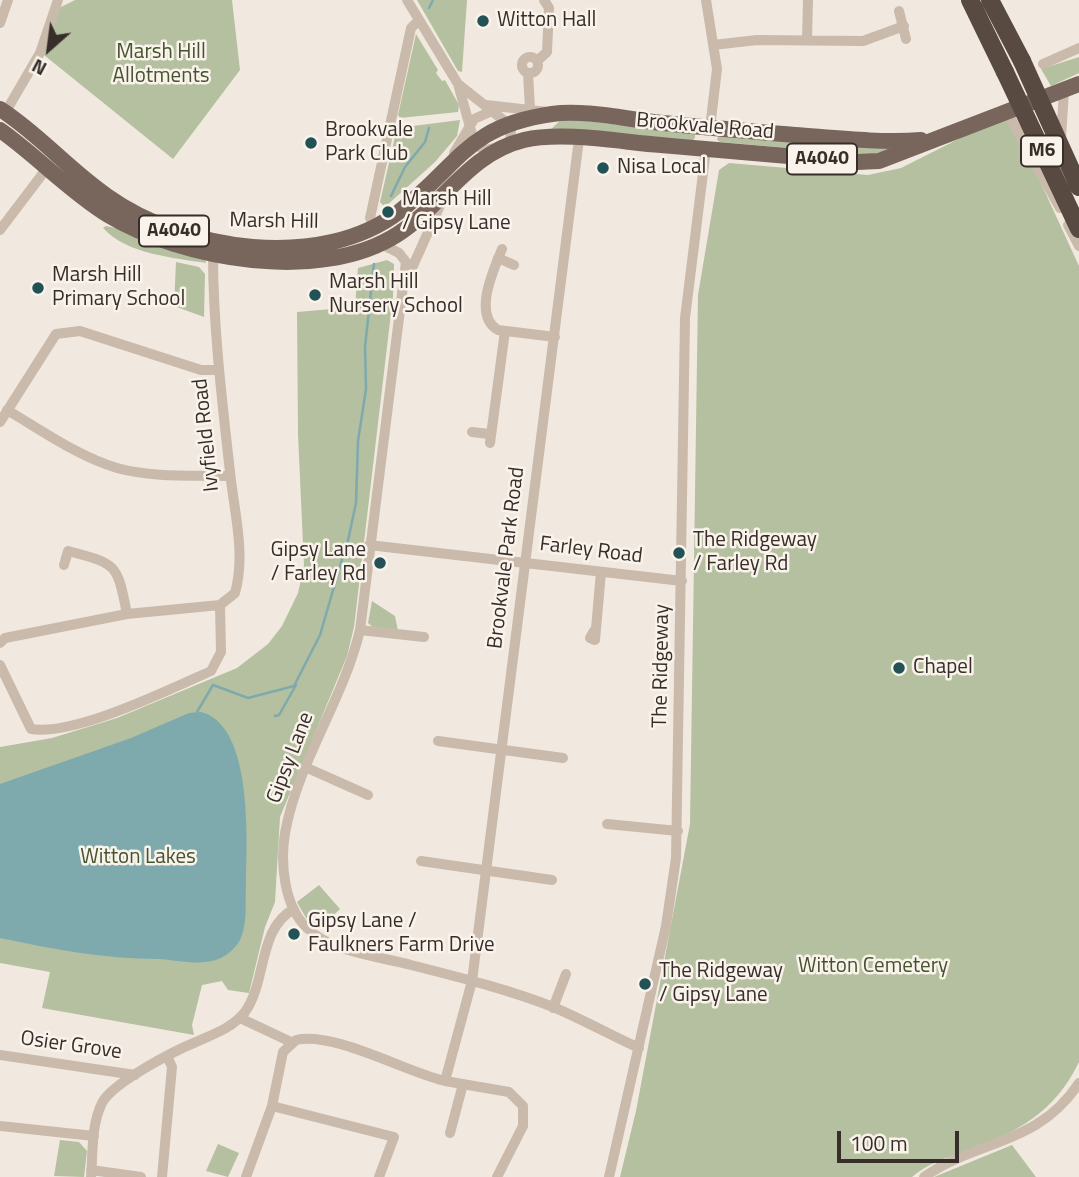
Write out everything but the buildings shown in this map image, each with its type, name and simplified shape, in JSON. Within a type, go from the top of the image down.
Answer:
[{"type":"highway","name":"M6","points":[[970,0],[1079,229]]},
{"type":"highway","name":"M6","points":[[990,0],[1022,61],[1079,187]]},
{"type":"main road","name":"Brookvale Road","points":[[510,144],[544,138],[579,139],[857,162],[879,160],[1072,88]]},
{"type":"main road","name":"Marsh Hill","points":[[3,111],[105,195],[132,213],[186,235],[243,247],[278,247],[340,241],[400,211],[473,142],[507,123]]},
{"type":"main road","name":"Brookvale Road","points":[[507,123],[555,113],[709,128],[900,141],[934,139]]},
{"type":"main road","points":[[706,149],[709,128]]},
{"type":"main road","name":"Marsh Hill","points":[[0,130],[89,201],[137,230],[213,254],[308,261],[347,256],[381,244],[406,229],[475,164],[510,144]]},
{"type":"main road","points":[[47,168],[56,154]]},
{"type":"street","points":[[0,23],[8,0]]},
{"type":"street","points":[[3,111],[40,53],[58,0]]},
{"type":"street","points":[[407,0],[458,84],[473,142],[479,149],[486,150],[510,144],[511,129],[507,123],[458,84]]},
{"type":"street","points":[[530,109],[528,73],[537,68],[537,61],[547,52],[549,8],[544,0]]},
{"type":"street","points":[[706,0],[717,69],[709,128]]},
{"type":"street","points":[[807,40],[808,0]]},
{"type":"street","points":[[899,11],[906,39]]},
{"type":"street","points":[[370,218],[411,28],[419,20]]},
{"type":"street","points":[[713,45],[746,40],[863,41],[904,26]]},
{"type":"street","points":[[1043,64],[1079,48]]},
{"type":"street","points":[[1072,88],[1061,158],[1079,197]]},
{"type":"street","points":[[435,179],[460,144],[469,125],[489,108],[530,109],[555,113]]},
{"type":"street","points":[[1007,112],[1079,246]]},
{"type":"street","name":"Brookvale Park Road","points":[[445,1081],[472,981],[579,139]]},
{"type":"street","name":"The Ridgeway","points":[[609,1177],[666,926],[678,831],[685,318],[706,149]]},
{"type":"street","points":[[0,230],[47,168]]},
{"type":"street","name":"Gipsy Lane","points":[[402,291],[445,195]]},
{"type":"street","name":"Gipsy Lane","points":[[293,909],[287,887],[285,836],[305,767],[350,666],[360,630],[406,262],[399,253],[381,244]]},
{"type":"street","name":"Ivyfield Road","points":[[213,254],[219,370],[239,569],[235,593],[220,605]]},
{"type":"street","points":[[514,265],[500,254],[490,280],[486,314],[494,328],[555,337]]},
{"type":"street","points":[[0,422],[52,339],[56,334],[67,331],[80,331],[201,370],[219,370]]},
{"type":"street","points":[[472,432],[490,439],[505,331]]},
{"type":"street","points":[[7,410],[71,447],[117,468],[165,475],[230,476]]},
{"type":"street","name":"Farley Road","points":[[369,545],[682,581]]},
{"type":"street","points":[[64,565],[68,551],[112,566],[119,577],[127,614]]},
{"type":"street","points":[[594,631],[601,572]]},
{"type":"street","points":[[0,643],[5,638],[127,614],[220,605],[221,652],[211,671],[74,725],[46,731],[31,729],[0,665]]},
{"type":"street","points":[[360,630],[424,637]]},
{"type":"street","points":[[438,741],[563,758]]},
{"type":"street","points":[[305,767],[368,795]]},
{"type":"street","points":[[607,824],[678,831]]},
{"type":"street","points":[[421,861],[552,880]]},
{"type":"street","points":[[141,1177],[91,1174],[94,1136],[102,1104],[135,1075],[167,1056],[222,1031],[240,1018],[257,987],[276,922],[293,909],[308,929],[327,943],[472,981],[553,1008],[639,1048]]},
{"type":"street","points":[[553,1008],[566,974]]},
{"type":"street","points":[[240,1018],[291,1042]]},
{"type":"street","points":[[246,1177],[272,1106],[283,1052],[291,1042],[300,1038],[345,1046],[445,1081],[509,1092],[523,1106],[523,1126],[498,1177]]},
{"type":"street","name":"Osier Grove","points":[[0,1055],[135,1075]]},
{"type":"street","points":[[162,1177],[173,1067],[167,1056]]},
{"type":"street","points":[[924,1177],[1028,1130],[1063,1104],[1079,1083]]},
{"type":"street","points":[[450,1133],[463,1084]]},
{"type":"street","points":[[272,1106],[394,1137],[379,1177]]},
{"type":"street","points":[[0,1126],[94,1136]]},
{"type":"green space","name":"Marsh Hill Allotments","points":[[75,0],[232,0],[240,70],[173,159],[44,55],[59,8]]},
{"type":"green space","points":[[417,0],[467,0],[462,72],[458,71]]},
{"type":"green space","points":[[416,34],[438,70],[436,73],[442,81],[445,80],[459,105],[458,112],[400,118],[398,115]]},
{"type":"green space","points":[[1079,57],[1079,73],[1051,86],[1041,69]]},
{"type":"green space","name":"Witton Cemetery","points":[[1006,115],[1022,142],[1079,266],[1079,1062],[1058,1094],[1033,1118],[1002,1137],[931,1164],[912,1177],[620,1177],[636,1111],[690,824],[698,295],[719,170],[729,163],[868,175],[901,168]]},
{"type":"green space","points":[[563,118],[695,134],[695,138],[692,141],[550,130]]},
{"type":"green space","points":[[460,120],[457,136],[435,162],[385,207],[380,202],[397,128]]},
{"type":"green space","points":[[719,134],[896,148],[869,155],[720,142],[717,140]]},
{"type":"green space","points":[[106,226],[131,231],[205,259],[206,263],[166,257],[124,244],[103,228]]},
{"type":"green space","name":"Witton Lakes","points":[[387,260],[394,264],[393,296],[354,627],[347,656],[280,817],[275,902],[265,927],[249,993],[228,990],[222,981],[202,985],[192,1025],[194,1035],[42,1008],[50,972],[0,963],[0,747],[52,738],[117,718],[237,668],[268,644],[282,626],[298,593],[304,566],[298,434],[297,312],[355,307],[358,268]]},
{"type":"green space","points":[[176,262],[199,267],[205,274],[204,317],[174,306]]},
{"type":"green space","points":[[372,601],[395,616],[398,631],[373,627],[368,623]]},
{"type":"green space","points":[[319,885],[340,909],[319,929],[306,918],[297,902]]},
{"type":"green space","points":[[60,1140],[79,1142],[87,1151],[84,1177],[54,1176]]},
{"type":"green space","points":[[218,1144],[239,1153],[228,1177],[206,1171]]},
{"type":"green space","points":[[1012,1145],[1036,1177],[934,1177]]},
{"type":"water","name":"Witton Lakes","points":[[201,712],[218,721],[230,738],[243,786],[247,840],[246,911],[243,934],[234,948],[213,961],[190,962],[98,955],[0,938],[0,784],[131,738],[189,713]]},
{"type":"waterway","points":[[429,8],[433,0]]},
{"type":"waterway","points":[[391,196],[405,167],[425,142],[429,128]]},
{"type":"waterway","points":[[346,550],[356,503],[358,441],[366,389],[365,347],[374,264]]},
{"type":"waterway","points":[[197,712],[213,685],[248,698],[294,686],[320,635],[343,556]]},
{"type":"waterway","points":[[275,716],[279,715],[296,685]]},
{"type":"place","name":"Witton Hall","points":[[483,21]]},
{"type":"place","name":"Brookvale Park Club","points":[[311,143]]},
{"type":"place","name":"Nisa Local","points":[[603,168]]},
{"type":"place","name":"Marsh Hill / Gipsy Lane","points":[[388,212]]},
{"type":"place","name":"Marsh Hill Primary School","points":[[38,288]]},
{"type":"place","name":"Marsh Hill Nursery School","points":[[315,295]]},
{"type":"place","name":"The Ridgeway / Farley Rd","points":[[679,553]]},
{"type":"place","name":"Gipsy Lane / Farley Rd","points":[[380,563]]},
{"type":"place","name":"Chapel","points":[[899,668]]},
{"type":"place","name":"Gipsy Lane / Faulkners Farm Drive","points":[[294,934]]},
{"type":"place","name":"The Ridgeway / Gipsy Lane","points":[[645,984]]}]
